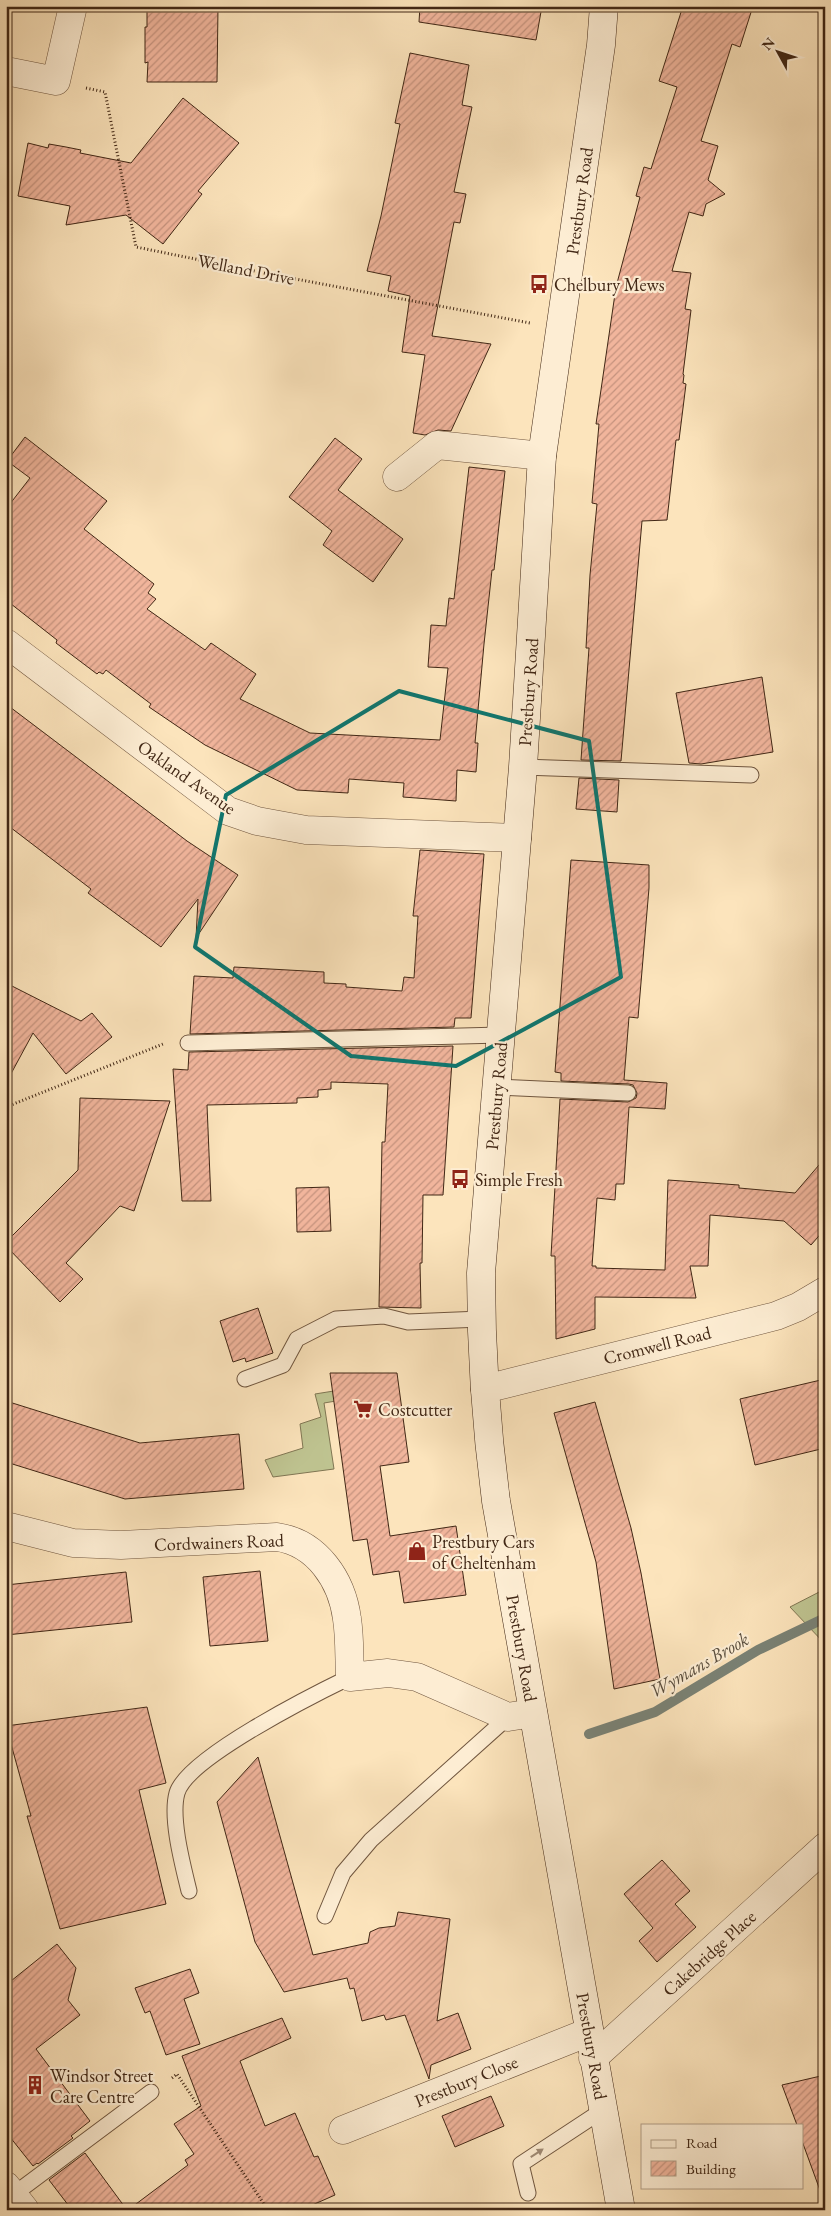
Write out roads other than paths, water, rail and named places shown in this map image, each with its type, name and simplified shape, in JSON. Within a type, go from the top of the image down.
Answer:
[{"type":"street","points":[[6,71],[56,81],[73,6]]},
{"type":"street","name":"Prestbury Road","points":[[604,6],[601,45],[542,456],[523,767],[481,1273],[481,1319],[489,1451],[521,1715],[591,2045],[621,2210]]},
{"type":"street","points":[[398,477],[437,445],[542,456]]},
{"type":"street","name":"Oakland Avenue","points":[[6,643],[228,811],[257,822],[306,830],[517,838]]},
{"type":"street","name":"Cromwell Road","points":[[485,1389],[776,1316],[798,1307],[825,1291]]},
{"type":"street","name":"Cordwainers Road","points":[[6,1526],[73,1543],[122,1545],[277,1537],[302,1544],[322,1560],[340,1594],[347,1618],[350,1677]]},
{"type":"street","points":[[350,1677],[388,1673],[417,1677],[521,1715]]},
{"type":"street","name":"Cakebridge Place","points":[[591,2045],[825,1847]]},
{"type":"street","name":"Prestbury Close","points":[[343,2130],[591,2045]]},
{"type":"lane","points":[[523,767],[585,771],[751,775]]},
{"type":"lane","points":[[188,1043],[501,1035]]},
{"type":"lane","points":[[496,1087],[628,1092]]},
{"type":"lane","points":[[245,1379],[283,1365],[297,1339],[336,1319],[384,1316],[408,1322],[481,1319]]},
{"type":"lane","points":[[189,1891],[180,1854],[176,1822],[177,1793],[187,1775],[266,1721],[350,1677]]},
{"type":"lane","points":[[325,1916],[343,1873],[371,1840],[521,1715]]},
{"type":"lane","points":[[15,2197],[150,2092]]},
{"type":"lane","points":[[528,2193],[522,2164],[604,2110]]},
{"type":"waterway","name":"Wymans Brook","points":[[589,1734],[655,1712],[758,1650],[825,1618]]},
{"type":"place","name":"Chelbury Mews","points":[[539,284]]},
{"type":"place","name":"Simple Fresh","points":[[460,1179]]},
{"type":"place","name":"Costcutter","points":[[363,1409]]},
{"type":"place","name":"Prestbury Cars of Cheltenham","points":[[417,1551]]},
{"type":"place","name":"Windsor Street Care Centre","points":[[35,2085]]}]
